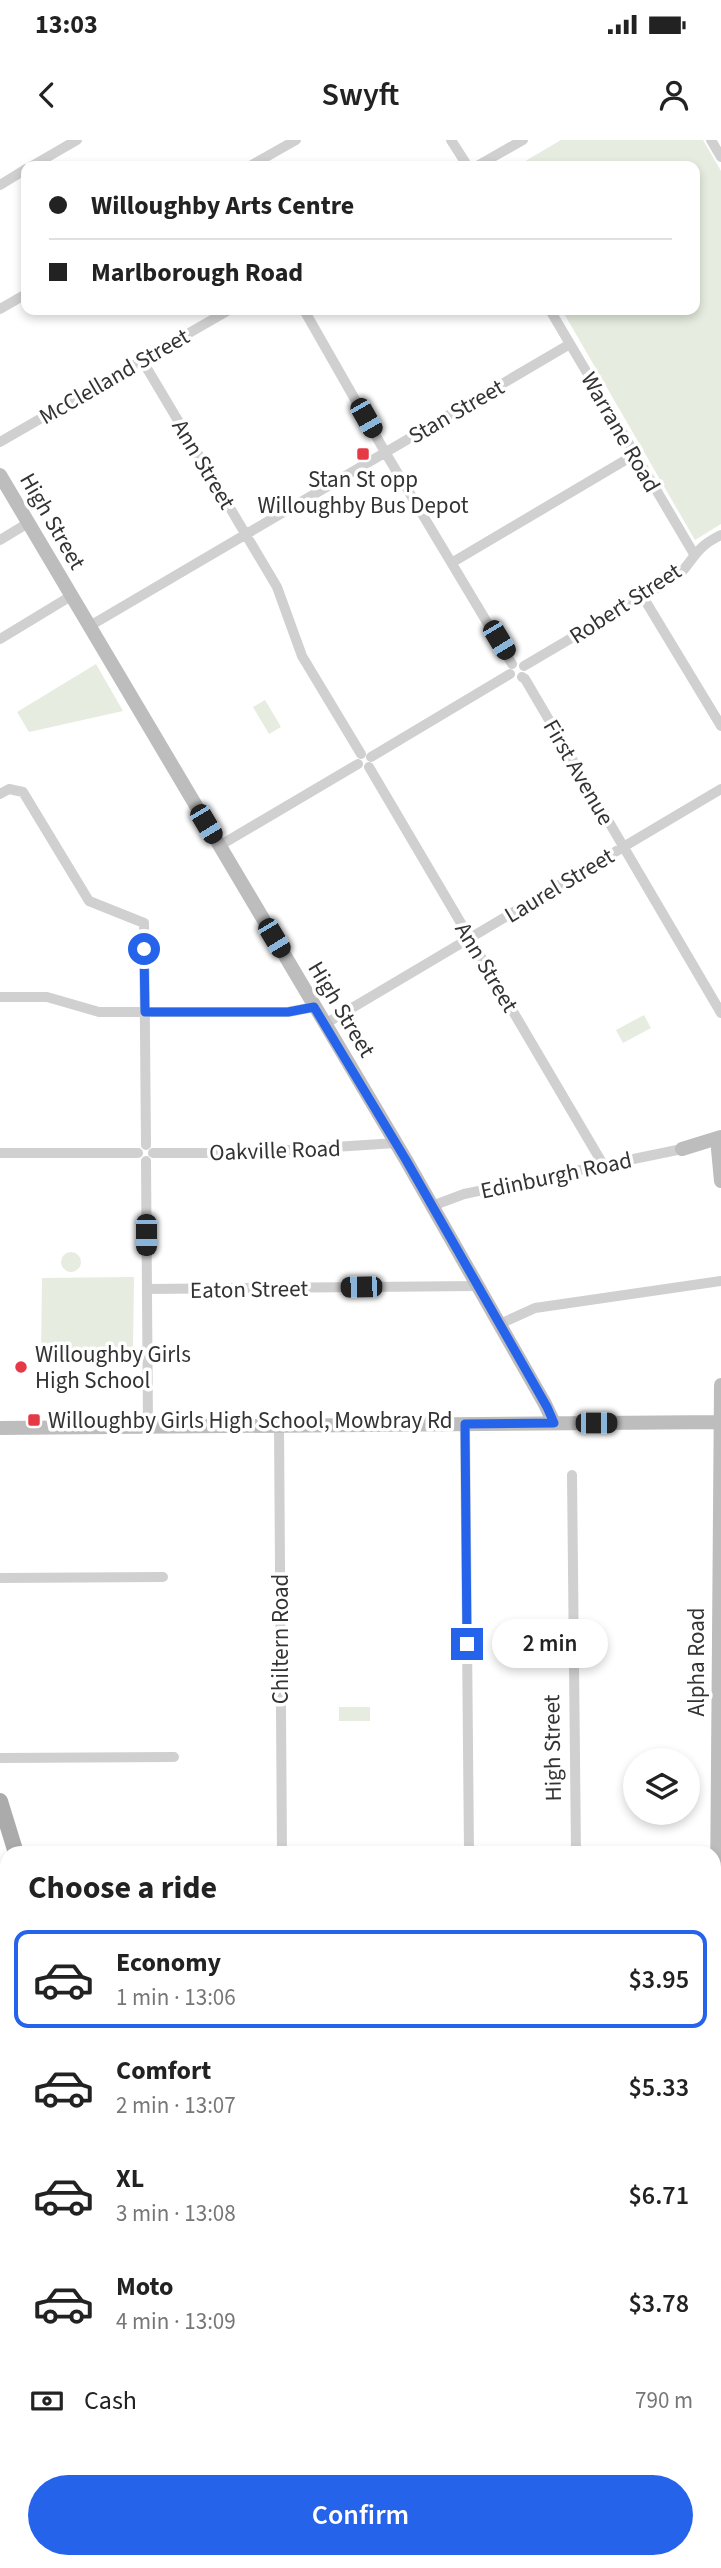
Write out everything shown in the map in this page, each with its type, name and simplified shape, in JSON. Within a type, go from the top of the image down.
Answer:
[{"type":"main road","name":"High Street","points":[[0,475],[396,1143],[554,1423]]},
{"type":"main road","points":[[682,1149],[721,1137]]},
{"type":"main road","points":[[682,1149],[721,1143]]},
{"type":"main road","points":[[721,1143],[718,1149],[721,1181]]},
{"type":"main road","points":[[699,1148],[712,1150],[720,1158]]},
{"type":"main road","name":"Alpha Road","points":[[717,1846],[721,1385]]},
{"type":"main road","points":[[0,1428],[721,1422]]},
{"type":"main road","points":[[0,1801],[14,1846]]},
{"type":"street","points":[[41,161],[77,140]]},
{"type":"street","points":[[259,161],[296,140]]},
{"type":"street","points":[[451,140],[462,161]]},
{"type":"street","points":[[486,161],[523,140]]},
{"type":"street","points":[[711,140],[721,157]]},
{"type":"street","points":[[0,185],[21,172]]},
{"type":"street","points":[[0,309],[21,297]]},
{"type":"street","name":"McClelland Street","points":[[0,442],[220,315]]},
{"type":"street","name":"First Avenue","points":[[307,315],[721,1013]]},
{"type":"street","name":"Warrane Road","points":[[553,315],[694,554]]},
{"type":"street","name":"Stan Street","points":[[88,626],[570,344]]},
{"type":"street","name":"Ann Street","points":[[142,360],[277,587],[302,656],[604,1166]]},
{"type":"street","points":[[453,562],[634,455]]},
{"type":"street","points":[[0,540],[28,523]]},
{"type":"street","name":"Robert Street","points":[[219,846],[643,597],[680,574],[705,543],[721,535]]},
{"type":"street","points":[[0,639],[71,596]]},
{"type":"street","points":[[643,597],[721,726]]},
{"type":"street","points":[[0,794],[9,789],[23,792],[89,901],[144,923],[148,1427]]},
{"type":"street","name":"Laurel Street","points":[[325,1024],[721,789]]},
{"type":"street","points":[[0,997],[47,997],[99,1012],[288,1012],[314,1007]]},
{"type":"street","name":"Oakville Road","points":[[0,1153],[244,1153],[396,1143]]},
{"type":"street","name":"Edinburgh Road","points":[[432,1206],[464,1194],[682,1149]]},
{"type":"street","points":[[500,1324],[534,1308],[721,1281]]},
{"type":"street","name":"Eaton Street","points":[[146,1289],[478,1286]]},
{"type":"street","points":[[465,1424],[469,1846]]},
{"type":"street","name":"Chiltern Road","points":[[279,1426],[282,1846]]},
{"type":"street","name":"High Street","points":[[572,1475],[576,1846]]},
{"type":"street","points":[[0,1578],[163,1577]]},
{"type":"street","points":[[0,1758],[174,1757]]},
{"type":"shaded area","points":[[561,140],[703,140],[721,171],[721,524],[695,540],[565,315],[700,315],[700,161],[525,161]]},
{"type":"shaded area","points":[[96,664],[123,711],[29,732],[17,712]]},
{"type":"shaded area","points":[[265,700],[281,727],[269,734],[253,707]]},
{"type":"shaded area","points":[[644,1015],[651,1028],[623,1043],[616,1030]]},
{"type":"shaded area","points":[[71,1252],[78,1255],[81,1262],[78,1269],[71,1272],[64,1269],[61,1262],[64,1255]]},
{"type":"shaded area","points":[[134,1277],[133,1346],[105,1359],[41,1358],[42,1278]]},
{"type":"shaded area","points":[[339,1707],[370,1707],[370,1721],[339,1721]]},
{"type":"place","name":"Stan St opp Willoughby Bus Depot","points":[[363,454]]},
{"type":"place","name":"Willoughby Girls High School","points":[[21,1367]]},
{"type":"place","name":"Willoughby Girls High School, Mowbray Rd","points":[[34,1420]]},
{"type":"route","points":[[144,949],[145,1012],[288,1012],[314,1007],[406,1160],[547,1407],[554,1423],[465,1424],[467,1644]]}]
